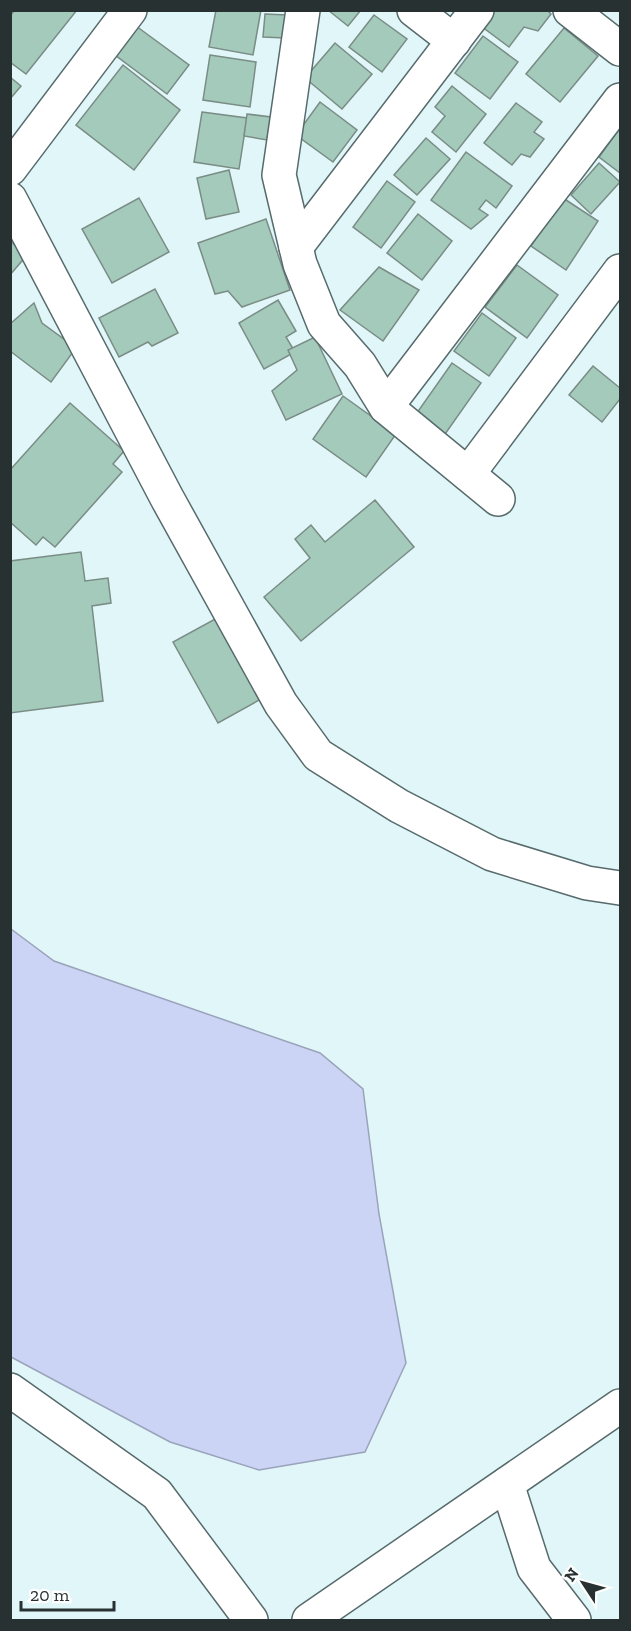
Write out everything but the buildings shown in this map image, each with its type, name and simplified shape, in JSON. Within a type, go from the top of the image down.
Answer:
[{"type":"street","points":[[10,169],[130,10]]},
{"type":"street","points":[[303,10],[279,175],[300,264],[324,324],[360,365],[386,407],[498,499]]},
{"type":"street","points":[[414,10],[454,41]]},
{"type":"street","points":[[296,247],[477,10]]},
{"type":"street","points":[[570,10],[621,49]]},
{"type":"street","points":[[386,407],[621,100]]},
{"type":"street","points":[[10,200],[167,498],[281,704],[318,755],[399,806],[492,854],[587,883],[621,888]]},
{"type":"street","points":[[468,474],[621,271]]},
{"type":"street","points":[[10,1390],[157,1494],[251,1620]]},
{"type":"street","points":[[309,1620],[621,1406]]},
{"type":"street","points":[[507,1485],[534,1568],[574,1620]]},
{"type":"water","points":[[11,929],[54,961],[320,1053],[363,1089],[379,1214],[406,1363],[365,1452],[259,1470],[170,1442],[11,1357]]}]
